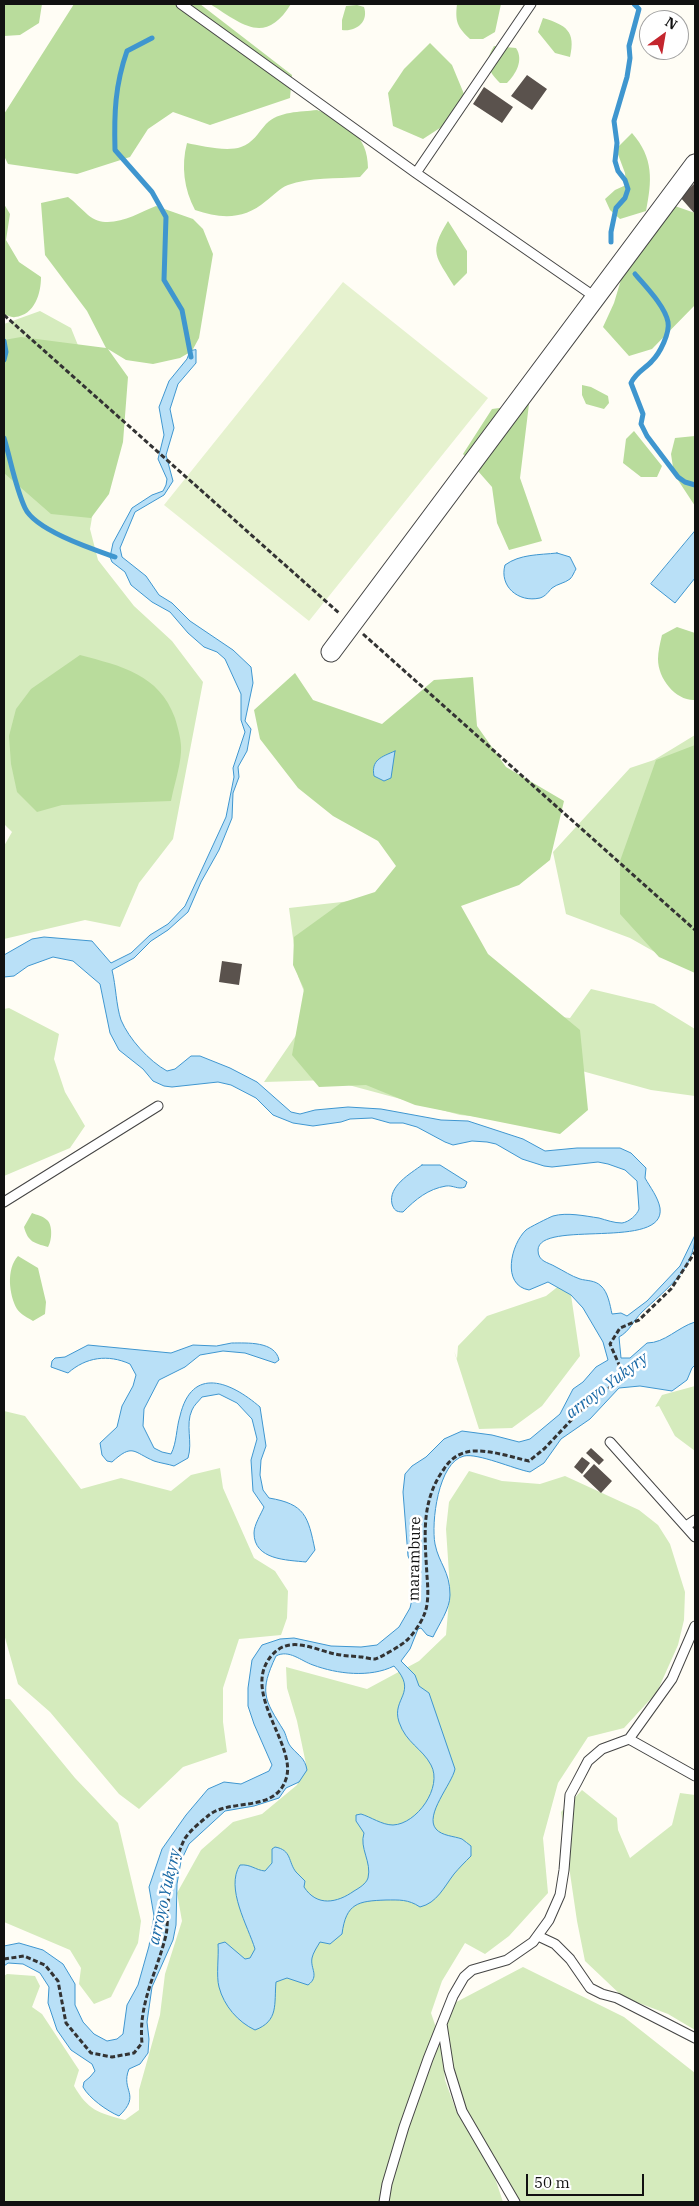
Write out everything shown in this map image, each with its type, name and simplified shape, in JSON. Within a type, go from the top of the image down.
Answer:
[{"type":"street","points":[[330,652],[695,164]]},
{"type":"lane","points":[[181,4],[416,173],[595,297]]},
{"type":"lane","points":[[416,173],[531,4]]},
{"type":"lane","points":[[4,1202],[158,1106]]},
{"type":"lane","points":[[610,1442],[695,1537]]},
{"type":"lane","points":[[686,1526],[695,1520]]},
{"type":"lane","points":[[384,2202],[398,2144],[428,2059],[442,2023],[464,1977],[472,1970],[486,1964],[507,1960],[533,1942],[549,1920],[560,1895],[570,1795],[588,1761],[602,1749],[629,1739],[672,1678],[695,1626]]},
{"type":"lane","points":[[629,1739],[695,1776]]},
{"type":"lane","points":[[538,1936],[555,1944],[565,1954],[590,1988],[617,1998],[695,2038]]},
{"type":"lane","points":[[442,2023],[449,2069],[462,2110],[515,2202]]},
{"type":"path","name":"marambure","points":[[4,1959],[24,1956],[45,1965],[58,1981],[66,2023],[91,2053],[112,2057],[134,2053],[142,2043],[140,2024],[146,1996],[166,1933],[168,1902],[174,1864],[186,1837],[216,1811],[222,1808],[260,1802],[276,1794],[286,1781],[288,1769],[286,1757],[263,1696],[263,1669],[274,1653],[289,1644],[307,1646],[337,1655],[376,1659],[406,1641],[424,1615],[428,1591],[424,1539],[428,1501],[438,1476],[451,1459],[471,1451],[496,1453],[529,1461],[544,1449],[578,1413],[624,1376],[610,1344],[620,1328],[639,1320],[671,1290],[695,1252]]},
{"type":"green space","points":[[4,4],[42,4],[39,23],[20,35],[4,36]]},
{"type":"green space","points":[[74,4],[200,4],[292,75],[290,98],[210,125],[173,112],[148,129],[130,157],[77,174],[8,164],[4,156],[4,114]]},
{"type":"green space","points":[[210,4],[291,4],[272,25],[262,28],[243,24]]},
{"type":"green space","points":[[457,4],[501,4],[495,32],[483,39],[470,39],[462,31],[458,23],[456,15]]},
{"type":"green space","points":[[357,5],[364,7],[365,17],[363,21],[356,28],[342,30],[342,20],[346,6]]},
{"type":"green space","points":[[543,18],[558,23],[567,30],[572,41],[570,57],[555,53],[538,32]]},
{"type":"green space","points":[[430,43],[452,65],[464,94],[443,126],[423,139],[393,126],[388,93],[404,69]]},
{"type":"green space","points":[[494,46],[516,48],[518,53],[518,67],[507,83],[500,83],[490,70],[488,62]]},
{"type":"green space","points":[[317,110],[345,124],[359,138],[367,156],[368,168],[360,177],[314,179],[296,182],[279,190],[258,207],[241,215],[223,216],[195,210],[186,186],[184,160],[187,143],[221,149],[241,147],[252,140],[271,120],[283,114]]},
{"type":"green space","points":[[632,133],[639,142],[648,161],[650,180],[648,200],[646,211],[620,219],[610,210],[605,199],[615,190],[626,185],[625,173],[616,149]]},
{"type":"green space","points":[[68,197],[88,215],[104,222],[122,220],[156,206],[193,219],[203,229],[213,254],[199,338],[192,351],[180,358],[153,364],[126,360],[108,349],[128,377],[123,442],[109,494],[91,518],[51,514],[4,473],[4,340],[21,337],[106,348],[87,311],[45,255],[41,203]]},
{"type":"green space","points":[[4,204],[10,214],[6,240],[19,262],[41,277],[40,290],[32,308],[22,315],[14,317],[4,315]]},
{"type":"green space","points":[[672,205],[695,213],[695,305],[652,349],[629,356],[603,327],[614,303],[626,263]]},
{"type":"green space","points":[[448,221],[467,251],[467,273],[454,286],[439,261],[436,248]]},
{"type":"green space","points":[[343,282],[488,398],[309,621],[164,505]]},
{"type":"green space","points":[[40,311],[71,328],[90,375],[99,478],[90,529],[98,560],[134,606],[172,641],[203,682],[173,839],[139,883],[120,927],[85,920],[4,939],[4,846],[12,832],[4,824],[4,324]]},
{"type":"green space","points":[[582,385],[591,387],[608,396],[609,403],[604,409],[586,404],[582,395]]},
{"type":"green space","points":[[529,404],[520,478],[542,541],[509,550],[497,523],[492,487],[463,454],[492,409]]},
{"type":"green space","points":[[634,431],[662,466],[657,477],[641,477],[623,463],[626,439]]},
{"type":"green space","points":[[695,436],[695,506],[674,474],[671,454],[675,438]]},
{"type":"green space","points":[[677,627],[695,633],[695,700],[681,697],[675,693],[665,681],[659,667],[658,653],[662,635]]},
{"type":"green space","points":[[80,655],[110,663],[137,674],[159,691],[168,703],[180,735],[181,748],[171,801],[62,805],[37,812],[17,792],[11,764],[9,736],[16,709],[31,689]]},
{"type":"green space","points":[[295,673],[313,700],[382,724],[434,680],[473,677],[477,726],[506,767],[564,801],[550,860],[519,885],[461,906],[488,954],[580,1030],[588,1110],[560,1134],[415,1105],[366,1085],[319,1087],[292,1055],[304,989],[293,965],[294,937],[341,903],[375,892],[396,866],[378,841],[333,816],[298,788],[260,739],[254,710]]},
{"type":"green space","points":[[695,735],[695,964],[676,964],[630,938],[566,914],[553,852],[630,768],[654,760]]},
{"type":"green space","points":[[695,745],[695,973],[659,957],[620,914],[620,861],[656,760]]},
{"type":"green space","points":[[386,897],[494,1009],[570,1018],[591,989],[654,1004],[695,1029],[695,1096],[651,1090],[582,1071],[546,1123],[460,1115],[330,1080],[264,1082],[312,1012],[298,976],[289,908]]},
{"type":"green space","points":[[9,1008],[59,1034],[54,1059],[65,1092],[85,1126],[70,1148],[4,1176],[4,1009]]},
{"type":"green space","points":[[32,1213],[49,1222],[51,1233],[48,1247],[32,1241],[27,1236],[24,1227]]},
{"type":"green space","points":[[18,1256],[38,1268],[46,1302],[45,1314],[33,1321],[18,1311],[12,1297],[10,1275],[14,1261]]},
{"type":"green space","points":[[560,1285],[571,1295],[580,1356],[542,1406],[512,1428],[479,1429],[454,1351],[457,1359],[458,1346],[487,1316],[546,1296]]},
{"type":"green space","points":[[695,1386],[695,1451],[675,1436],[659,1406],[655,1407],[662,1395]]},
{"type":"green space","points":[[4,1411],[25,1416],[81,1489],[121,1478],[171,1491],[191,1475],[220,1468],[223,1488],[254,1558],[275,1571],[288,1591],[287,1618],[281,1635],[239,1639],[223,1688],[223,1722],[227,1752],[183,1767],[139,1809],[119,1794],[50,1712],[18,1684],[4,1634]]},
{"type":"green space","points":[[469,1471],[502,1481],[540,1484],[565,1476],[639,1510],[658,1525],[670,1544],[685,1592],[684,1620],[678,1645],[657,1692],[624,1728],[588,1737],[558,1783],[543,1838],[548,1893],[509,1936],[485,1954],[465,1943],[442,1981],[431,2013],[442,2045],[445,2080],[457,2113],[480,2143],[453,2079],[445,2008],[523,1967],[624,2017],[695,2073],[695,2202],[521,2202],[490,2163],[503,2202],[4,2202],[4,1976],[7,1974],[35,1976],[40,1986],[32,2007],[42,2014],[79,2070],[74,2086],[89,2105],[108,2115],[125,2120],[139,2110],[139,2090],[160,2015],[165,1974],[182,1921],[177,1893],[201,1850],[233,1822],[262,1814],[297,1785],[306,1764],[297,1721],[287,1688],[286,1667],[367,1689],[419,1661],[446,1635],[450,1589],[446,1529],[449,1502]]},
{"type":"green space","points":[[4,1699],[10,1699],[75,1778],[118,1823],[141,1921],[138,1943],[111,1997],[94,2004],[79,1984],[81,1968],[70,1950],[4,1922]]},
{"type":"green space","points":[[582,1790],[617,1818],[618,1830],[630,1858],[672,1825],[680,1793],[695,1795],[695,2030],[668,2014],[623,1997],[585,1961],[577,1921],[561,1812]]},
{"type":"water","name":"arroyo Yukyry","points":[[196,350],[196,363],[178,384],[170,409],[174,428],[166,455],[173,481],[164,495],[135,512],[120,548],[122,557],[146,576],[159,595],[172,603],[190,621],[233,650],[251,667],[253,683],[245,721],[251,729],[247,751],[238,767],[239,777],[233,793],[232,818],[219,850],[201,882],[188,912],[168,930],[151,941],[134,958],[112,970],[121,1020],[134,1042],[160,1067],[167,1071],[175,1069],[191,1056],[200,1056],[230,1068],[257,1082],[291,1112],[300,1114],[315,1110],[348,1107],[381,1109],[441,1120],[468,1121],[523,1139],[545,1151],[577,1148],[620,1148],[631,1153],[646,1168],[645,1178],[656,1196],[660,1208],[657,1221],[644,1228],[624,1232],[558,1236],[544,1241],[538,1250],[538,1254],[544,1261],[571,1275],[599,1284],[607,1295],[612,1314],[621,1313],[627,1316],[647,1301],[680,1266],[695,1235],[694,1247],[684,1269],[669,1287],[642,1312],[629,1329],[619,1337],[621,1358],[630,1358],[647,1343],[666,1338],[695,1322],[695,1365],[687,1380],[672,1391],[640,1386],[619,1388],[590,1419],[561,1439],[544,1463],[530,1472],[470,1456],[464,1456],[455,1461],[448,1469],[438,1494],[434,1534],[437,1551],[450,1587],[450,1600],[433,1637],[427,1635],[421,1628],[418,1629],[410,1649],[401,1661],[415,1675],[419,1686],[429,1693],[455,1769],[436,1808],[433,1823],[439,1831],[462,1839],[471,1846],[471,1856],[454,1874],[440,1894],[426,1905],[420,1907],[407,1901],[399,1900],[368,1901],[350,1910],[342,1934],[330,1944],[320,1942],[316,1948],[312,1958],[314,1975],[312,1982],[308,1985],[287,1978],[276,1982],[275,2004],[272,2017],[263,2026],[255,2030],[243,2023],[232,2013],[224,2001],[218,1982],[218,1944],[225,1942],[245,1959],[250,1958],[255,1949],[236,1896],[236,1874],[240,1865],[247,1865],[265,1871],[272,1863],[272,1849],[275,1847],[287,1854],[293,1868],[305,1881],[304,1887],[315,1898],[328,1901],[348,1895],[366,1882],[369,1872],[363,1844],[364,1833],[356,1821],[356,1815],[361,1814],[389,1825],[402,1823],[411,1818],[426,1803],[431,1793],[434,1774],[427,1759],[406,1735],[399,1722],[398,1707],[403,1695],[404,1683],[394,1666],[375,1672],[354,1673],[332,1671],[286,1654],[276,1656],[267,1678],[266,1695],[268,1703],[289,1744],[303,1760],[307,1770],[299,1782],[286,1788],[279,1798],[254,1806],[225,1811],[189,1844],[181,1861],[177,1884],[176,1925],[173,1940],[152,1987],[147,2022],[148,2053],[140,2064],[129,2069],[127,2083],[130,2097],[129,2102],[126,2109],[119,2116],[99,2104],[83,2087],[84,2082],[95,2071],[92,2064],[71,2050],[57,2030],[48,2003],[49,1987],[40,1973],[23,1964],[8,1963],[4,1966],[4,1946],[19,1943],[43,1950],[63,1964],[75,1984],[75,2005],[83,2022],[94,2034],[107,2041],[117,2039],[123,2034],[127,2005],[138,1985],[149,1946],[154,1916],[149,1887],[162,1849],[186,1815],[208,1789],[224,1782],[241,1784],[269,1771],[272,1765],[248,1706],[248,1688],[252,1660],[262,1645],[280,1639],[294,1638],[331,1646],[361,1647],[377,1645],[399,1627],[410,1608],[415,1587],[413,1567],[408,1556],[403,1492],[405,1474],[444,1439],[462,1431],[492,1435],[519,1442],[530,1439],[560,1414],[573,1389],[583,1382],[596,1367],[608,1360],[603,1342],[583,1308],[571,1295],[548,1282],[529,1290],[520,1287],[515,1280],[511,1263],[516,1245],[521,1236],[526,1230],[553,1216],[564,1214],[576,1215],[622,1223],[632,1218],[639,1209],[637,1181],[625,1170],[608,1164],[598,1162],[552,1167],[544,1166],[522,1159],[496,1144],[472,1141],[453,1145],[417,1127],[372,1118],[350,1119],[313,1126],[293,1123],[273,1115],[256,1098],[231,1085],[218,1082],[172,1087],[164,1086],[153,1081],[143,1069],[119,1050],[110,1033],[100,984],[73,961],[53,957],[28,966],[14,976],[4,977],[4,955],[32,939],[44,937],[92,941],[111,963],[131,953],[150,935],[168,924],[185,906],[226,817],[234,777],[233,768],[245,732],[241,720],[241,694],[225,659],[217,652],[204,647],[188,633],[170,612],[152,602],[131,585],[125,572],[112,562],[110,557],[113,543],[132,508],[152,495],[163,491],[166,485],[167,479],[158,459],[164,435],[159,407],[169,381],[187,359],[190,351]]},
{"type":"water","points":[[695,531],[695,578],[675,603],[651,584]]},
{"type":"water","points":[[557,553],[570,557],[576,569],[570,579],[552,588],[542,597],[532,599],[518,595],[508,586],[504,573],[505,565],[523,557]]},
{"type":"water","points":[[395,751],[391,778],[384,781],[374,776],[374,766],[378,760]]},
{"type":"water","points":[[422,1165],[440,1165],[467,1182],[465,1187],[446,1186],[428,1192],[403,1212],[397,1211],[392,1204],[393,1192],[401,1181]]},
{"type":"water","points":[[232,1343],[252,1343],[266,1346],[272,1349],[279,1360],[275,1363],[245,1353],[223,1351],[200,1355],[185,1367],[159,1380],[144,1409],[143,1426],[154,1448],[171,1454],[186,1400],[193,1390],[203,1384],[225,1385],[249,1398],[260,1407],[266,1446],[261,1460],[260,1475],[263,1490],[269,1498],[298,1508],[307,1520],[315,1550],[306,1562],[281,1559],[265,1554],[255,1542],[254,1530],[264,1507],[253,1491],[251,1460],[257,1439],[252,1419],[237,1403],[219,1394],[202,1397],[194,1406],[190,1416],[188,1458],[174,1466],[154,1461],[133,1451],[124,1453],[112,1462],[107,1461],[102,1455],[100,1443],[117,1427],[122,1406],[133,1386],[136,1375],[130,1364],[105,1358],[82,1363],[68,1373],[51,1367],[52,1361],[55,1358],[65,1357],[88,1345],[171,1353],[193,1345],[216,1346]]},
{"type":"building","points":[[527,75],[547,89],[532,110],[511,96]]},
{"type":"building","points":[[484,87],[513,107],[502,123],[473,104]]},
{"type":"building","points":[[695,185],[695,214],[680,197]]},
{"type":"building","points":[[222,961],[242,964],[239,985],[219,982]]},
{"type":"building","points":[[591,1448],[604,1460],[599,1465],[586,1453]]},
{"type":"building","points":[[582,1457],[590,1463],[582,1474],[574,1467]]},
{"type":"building","points":[[594,1464],[612,1481],[601,1493],[583,1476]]},
{"type":"waterway","points":[[611,242],[616,208],[625,198],[628,189],[615,161],[617,143],[614,121],[627,77],[630,58],[629,46],[639,9],[634,4]]},
{"type":"waterway","points":[[152,38],[127,51],[116,100],[115,150],[152,192],[166,217],[164,280],[182,310],[191,357]]},
{"type":"waterway","points":[[635,274],[663,309],[668,322],[666,337],[658,353],[635,376],[631,383],[643,414],[641,424],[647,436],[678,477],[685,482],[695,485]]},
{"type":"waterway","points":[[4,341],[6,352],[4,360]]},
{"type":"waterway","points":[[4,438],[18,491],[25,508],[31,516],[40,524],[65,538],[115,557]]}]
